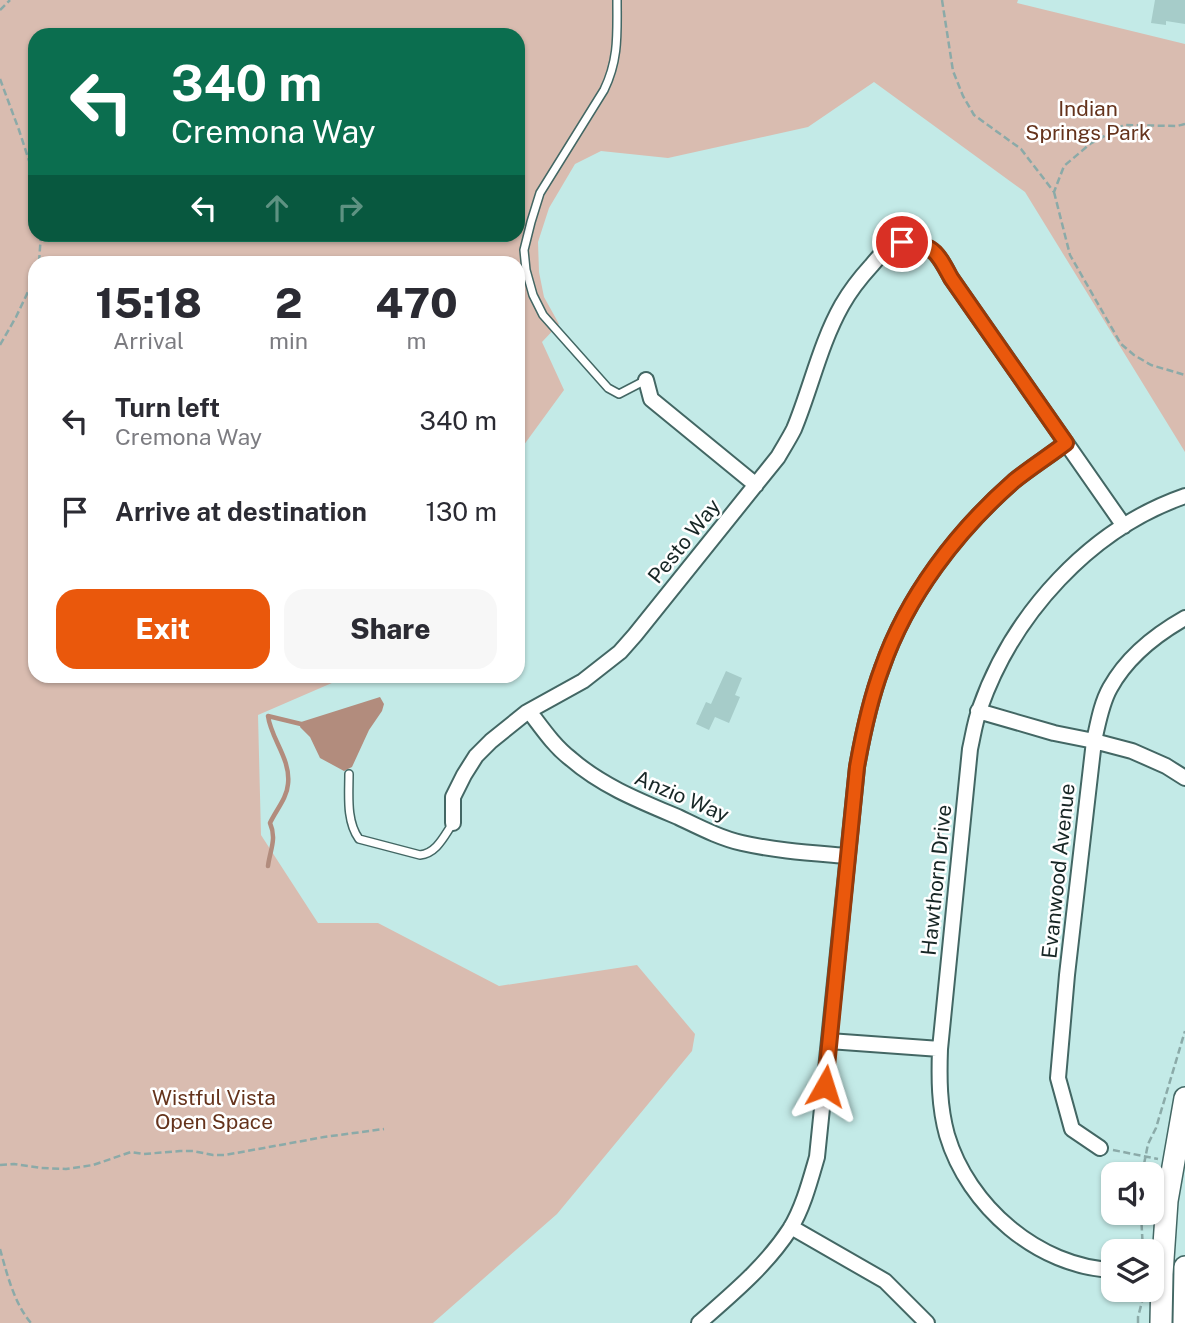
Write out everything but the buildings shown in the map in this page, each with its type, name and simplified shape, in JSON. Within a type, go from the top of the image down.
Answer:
[{"type":"main road","points":[[1161,1239],[1185,1098]]},
{"type":"main road","points":[[1184,1323],[1185,1267]]},
{"type":"main road","points":[[1159,1302],[1161,1323]]},
{"type":"street","name":"Pesto Way","points":[[453,823],[453,797],[476,756],[529,711],[583,681],[620,652],[778,457],[793,431],[828,332],[857,282],[883,251],[902,242],[923,244],[938,254],[951,278],[1066,443]]},
{"type":"street","points":[[646,380],[651,399],[755,485]]},
{"type":"street","points":[[699,1323],[743,1285],[767,1258],[791,1227],[807,1192],[817,1157],[857,767],[865,721],[882,666],[904,617],[937,565],[973,520],[1015,480],[1066,443],[1124,526]]},
{"type":"street","name":"Hawthorn Drive","points":[[1101,1268],[1055,1256],[1032,1244],[997,1217],[967,1178],[948,1137],[939,1091],[940,1049],[970,749],[978,711],[990,682],[1003,655],[1035,607],[1074,564],[1099,543],[1162,504],[1185,496]]},
{"type":"street","name":"Evanwood Avenue","points":[[1100,1148],[1073,1129],[1058,1078],[1094,741],[1109,689],[1128,663],[1148,642],[1185,618]]},
{"type":"street","name":"Anzio Way","points":[[529,711],[570,759],[596,779],[618,791],[739,843],[770,849],[848,856]]},
{"type":"street","points":[[978,711],[1054,733],[1132,751],[1185,778]]},
{"type":"street","points":[[829,1041],[940,1049]]},
{"type":"street","points":[[791,1227],[885,1281],[927,1323]]},
{"type":"street","points":[[1164,1274],[1185,1276]]},
{"type":"lane","points":[[525,256],[530,222],[540,193],[604,90],[612,72],[616,54],[617,0]]},
{"type":"lane","points":[[525,260],[533,295],[543,315],[608,388],[619,394],[646,380]]},
{"type":"lane","points":[[349,774],[351,821],[359,839],[420,855],[426,854],[437,848],[453,823]]},
{"type":"path","points":[[0,10],[10,0]]},
{"type":"path","points":[[942,0],[953,71],[963,96],[974,115],[1021,149],[1054,192],[1070,255],[1121,344],[1151,365],[1185,375]]},
{"type":"path","points":[[0,79],[28,158]]},
{"type":"path","points":[[1054,192],[1064,166],[1090,144],[1124,125],[1185,124]]},
{"type":"path","points":[[0,345],[28,292]]},
{"type":"path","points":[[1144,1162],[1185,1031]]},
{"type":"path","points":[[0,1165],[14,1164],[55,1170],[93,1165],[131,1152],[144,1154],[194,1151],[225,1155],[384,1129]]},
{"type":"path","points":[[1100,1148],[1158,1158]]},
{"type":"path","points":[[0,1248],[9,1280],[22,1311],[31,1323]]},
{"type":"path","points":[[1138,1323],[1142,1302]]},
{"type":"green space","name":"Wistful Vista Open Space","points":[[0,0],[1018,0],[1017,3],[1185,44],[1185,452],[1025,192],[874,82],[808,127],[668,158],[601,151],[575,164],[549,208],[538,242],[539,272],[544,297],[559,324],[542,342],[564,390],[525,443],[525,256],[28,256],[28,683],[332,683],[258,715],[261,835],[318,923],[378,923],[499,986],[637,965],[695,1034],[692,1051],[557,1214],[433,1323],[0,1323]]},
{"type":"shaded area","points":[[380,697],[384,704],[382,711],[369,730],[352,767],[344,771],[320,758],[310,737],[300,727],[301,722]]},
{"type":"waterway","points":[[268,866],[273,839],[270,823],[286,794],[288,784],[287,766],[268,716],[301,724]]},
{"type":"route","points":[[825,1086],[857,767],[865,721],[882,666],[904,617],[937,565],[973,520],[1015,480],[1066,443],[951,278],[938,254],[923,244],[902,242]]},
{"type":"park label","name":"Indian Springs Park","points":[[1088,120]]}]
